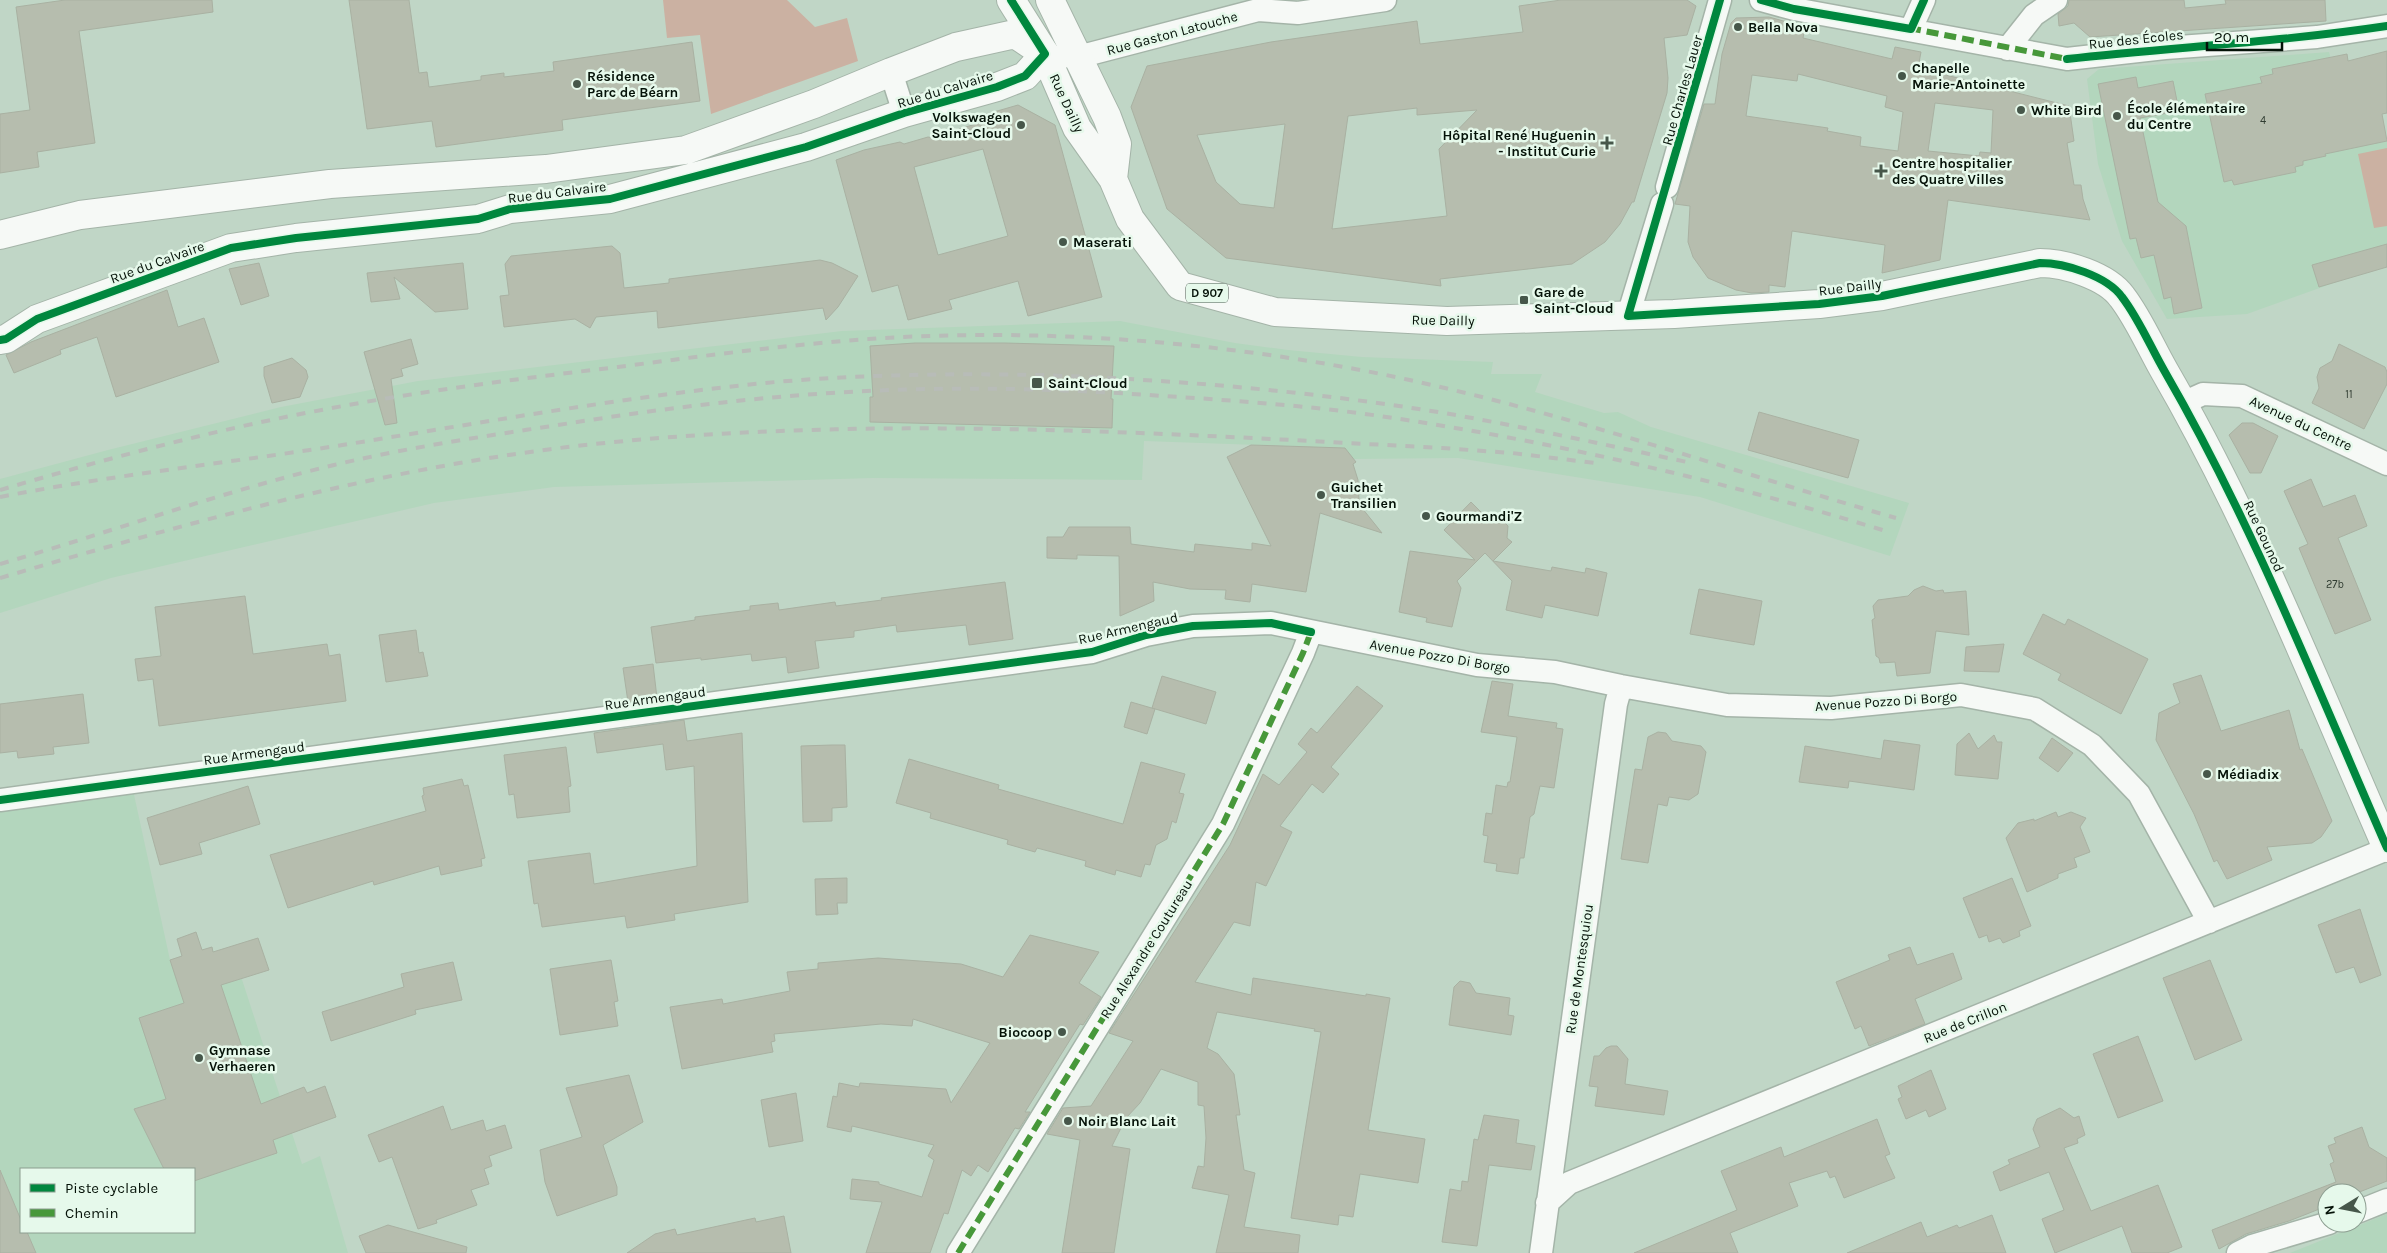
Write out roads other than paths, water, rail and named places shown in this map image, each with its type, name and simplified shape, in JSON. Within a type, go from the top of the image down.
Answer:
[{"type":"main road","name":"Rue Dailly","points":[[1010,0],[1045,54],[1077,128],[1113,179],[1130,219],[1180,286],[1275,312],[1446,321],[1628,316],[1819,304],[1882,296],[2040,263],[2056,263],[2073,268]]},
{"type":"main road","name":"Rue Dailly","points":[[1050,0],[1107,117],[1117,144],[1113,179]]},
{"type":"main road","name":"Rue du Calvaire","points":[[0,235],[80,215],[330,184],[546,169],[686,150],[814,104],[956,47],[1015,34],[1045,54],[1025,76],[997,87],[904,113],[806,147],[610,199],[510,209],[478,219],[296,238],[231,248],[37,320],[2,338]]},
{"type":"main road","name":"Rue Gounod","points":[[2073,268],[2099,279],[2121,295],[2183,403],[2245,522],[2387,849]]},
{"type":"street","name":"Rue Gaston Latouche","points":[[1045,54],[1078,57],[1260,3],[1298,13],[1385,0]]},
{"type":"street","name":"Rue Charles Lauer","points":[[1628,316],[1720,0]]},
{"type":"street","name":"Rue des Écoles","points":[[1761,0],[1794,9],[2067,59],[2165,48],[2317,36],[2387,26]]},
{"type":"street","points":[[1911,29],[1924,0]]},
{"type":"street","points":[[2007,49],[2034,15],[2056,0]]},
{"type":"street","points":[[890,72],[904,113]]},
{"type":"street","name":"Avenue du Centre","points":[[2183,403],[2203,394],[2242,396],[2387,464]]},
{"type":"street","name":"Rue Armengaud","points":[[0,800],[1092,652],[1146,635],[1193,626],[1271,623],[1311,632]]},
{"type":"street","name":"Avenue Pozzo Di Borgo","points":[[1311,632],[1477,665],[1555,672],[1727,705],[1831,708],[1961,695],[2035,709],[2092,745],[2139,794],[2209,922]]},
{"type":"street","name":"Rue Alexandre Coutureau","points":[[958,1253],[1223,824],[1311,632]]},
{"type":"street","name":"Rue de Montesquiou","points":[[1541,1253],[1616,704],[1621,686]]},
{"type":"street","name":"Rue de Crillon","points":[[1547,1203],[1569,1183],[2387,849]]},
{"type":"street","points":[[2367,1208],[2387,1200]]},
{"type":"street","points":[[2238,1253],[2252,1246],[2317,1227]]},
{"type":"railway","points":[[0,490],[116,457],[232,428],[426,392],[806,344],[925,336],[981,335],[1093,338],[1205,347],[1315,362],[1389,376],[1462,392],[1607,431],[1896,518]]},
{"type":"railway","points":[[0,497],[634,399],[765,383],[842,377],[920,375],[997,374],[1086,377],[1189,383],[1291,392],[1444,413],[1687,462]]},
{"type":"railway","points":[[0,564],[250,487],[388,453],[497,434],[691,406],[796,396],[911,389],[1030,389],[1110,393],[1265,403],[1380,416],[1509,438],[1637,464],[1764,496],[1889,532]]},
{"type":"railway","points":[[0,578],[217,517],[363,482],[511,455],[585,445],[692,436],[799,430],[906,428],[1121,432],[1442,448],[1512,453],[1595,463]]},
{"type":"place","name":"Bella Nova","points":[[1738,27]]},
{"type":"place","name":"Chapelle Marie-Antoinette","points":[[1902,76]]},
{"type":"place","name":"Résidence Parc de Béarn","points":[[577,84]]},
{"type":"place","name":"White Bird","points":[[2021,110]]},
{"type":"place","name":"École élémentaire du Centre","points":[[2117,116]]},
{"type":"place","name":"Volkswagen Saint-Cloud","points":[[1021,125]]},
{"type":"place","name":"Hôpital René Huguenin - Institut Curie","points":[[1607,143]]},
{"type":"place","name":"Centre hospitalier des Quatre Villes","points":[[1881,171]]},
{"type":"place","name":"Maserati","points":[[1063,242]]},
{"type":"place","name":"Gare de Saint-Cloud","points":[[1524,300]]},
{"type":"place","name":"Saint-Cloud","points":[[1037,383]]},
{"type":"place","name":"Guichet Transilien","points":[[1321,495]]},
{"type":"place","name":"Gourmandi'Z","points":[[1426,516]]},
{"type":"place","name":"Médiadix","points":[[2207,774]]},
{"type":"place","name":"Biocoop","points":[[1062,1032]]},
{"type":"place","name":"Gymnase Verhaeren","points":[[199,1058]]},
{"type":"place","name":"Noir Blanc Lait","points":[[1068,1121]]}]
